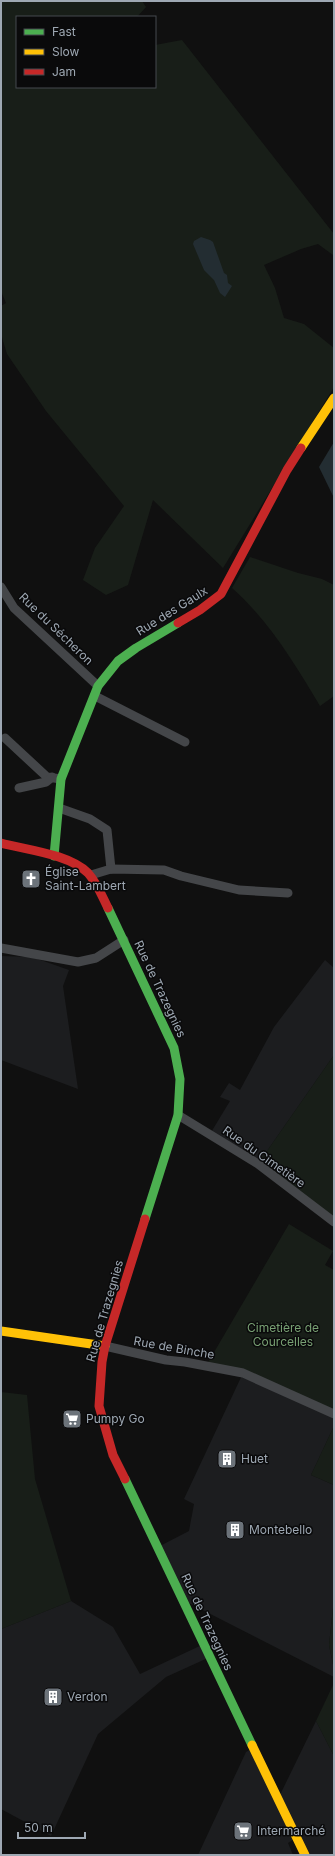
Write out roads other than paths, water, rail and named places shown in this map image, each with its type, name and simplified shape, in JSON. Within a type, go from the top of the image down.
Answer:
[{"type":"main road","name":"Rue des Gaulx","points":[[54,856],[59,808],[57,778],[95,696],[98,686],[118,661],[136,648],[200,610],[221,594],[287,470],[334,398]]},
{"type":"main road","points":[[1,843],[54,856],[77,864],[91,875]]},
{"type":"main road","name":"Rue de Trazegnies","points":[[91,875],[102,892],[174,1048],[180,1079],[178,1115],[105,1346],[102,1362],[99,1406],[113,1455],[305,1855]]},
{"type":"main road","name":"Rue de Binche","points":[[1,1331],[105,1346]]},
{"type":"street","name":"Rue du Sécheron","points":[[1,587],[14,608],[98,686]]},
{"type":"street","points":[[95,696],[186,742]]},
{"type":"street","points":[[5,738],[47,777],[57,778]]},
{"type":"street","points":[[20,788],[57,778]]},
{"type":"street","points":[[59,808],[90,819],[108,830],[110,869]]},
{"type":"street","points":[[91,875],[110,869],[164,870],[181,876],[239,890],[288,893]]},
{"type":"street","points":[[1,948],[78,962],[96,958],[124,940]]},
{"type":"street","name":"Rue du Cimetière","points":[[178,1115],[258,1164],[334,1222]]},
{"type":"street","name":"Rue de Binche","points":[[105,1346],[166,1360],[243,1373],[334,1414]]},
{"type":"place","name":"Église Saint-Lambert","points":[[31,879]]},
{"type":"place","name":"Pumpy Go","points":[[72,1419]]},
{"type":"place","name":"Huet","points":[[227,1459]]},
{"type":"place","name":"Montebello","points":[[235,1530]]},
{"type":"place","name":"Verdon","points":[[53,1697]]},
{"type":"place","name":"Intermarché","points":[[243,1831]]},
{"type":"park label","name":"Cimetière de Courcelles","points":[[283,1335]]}]
